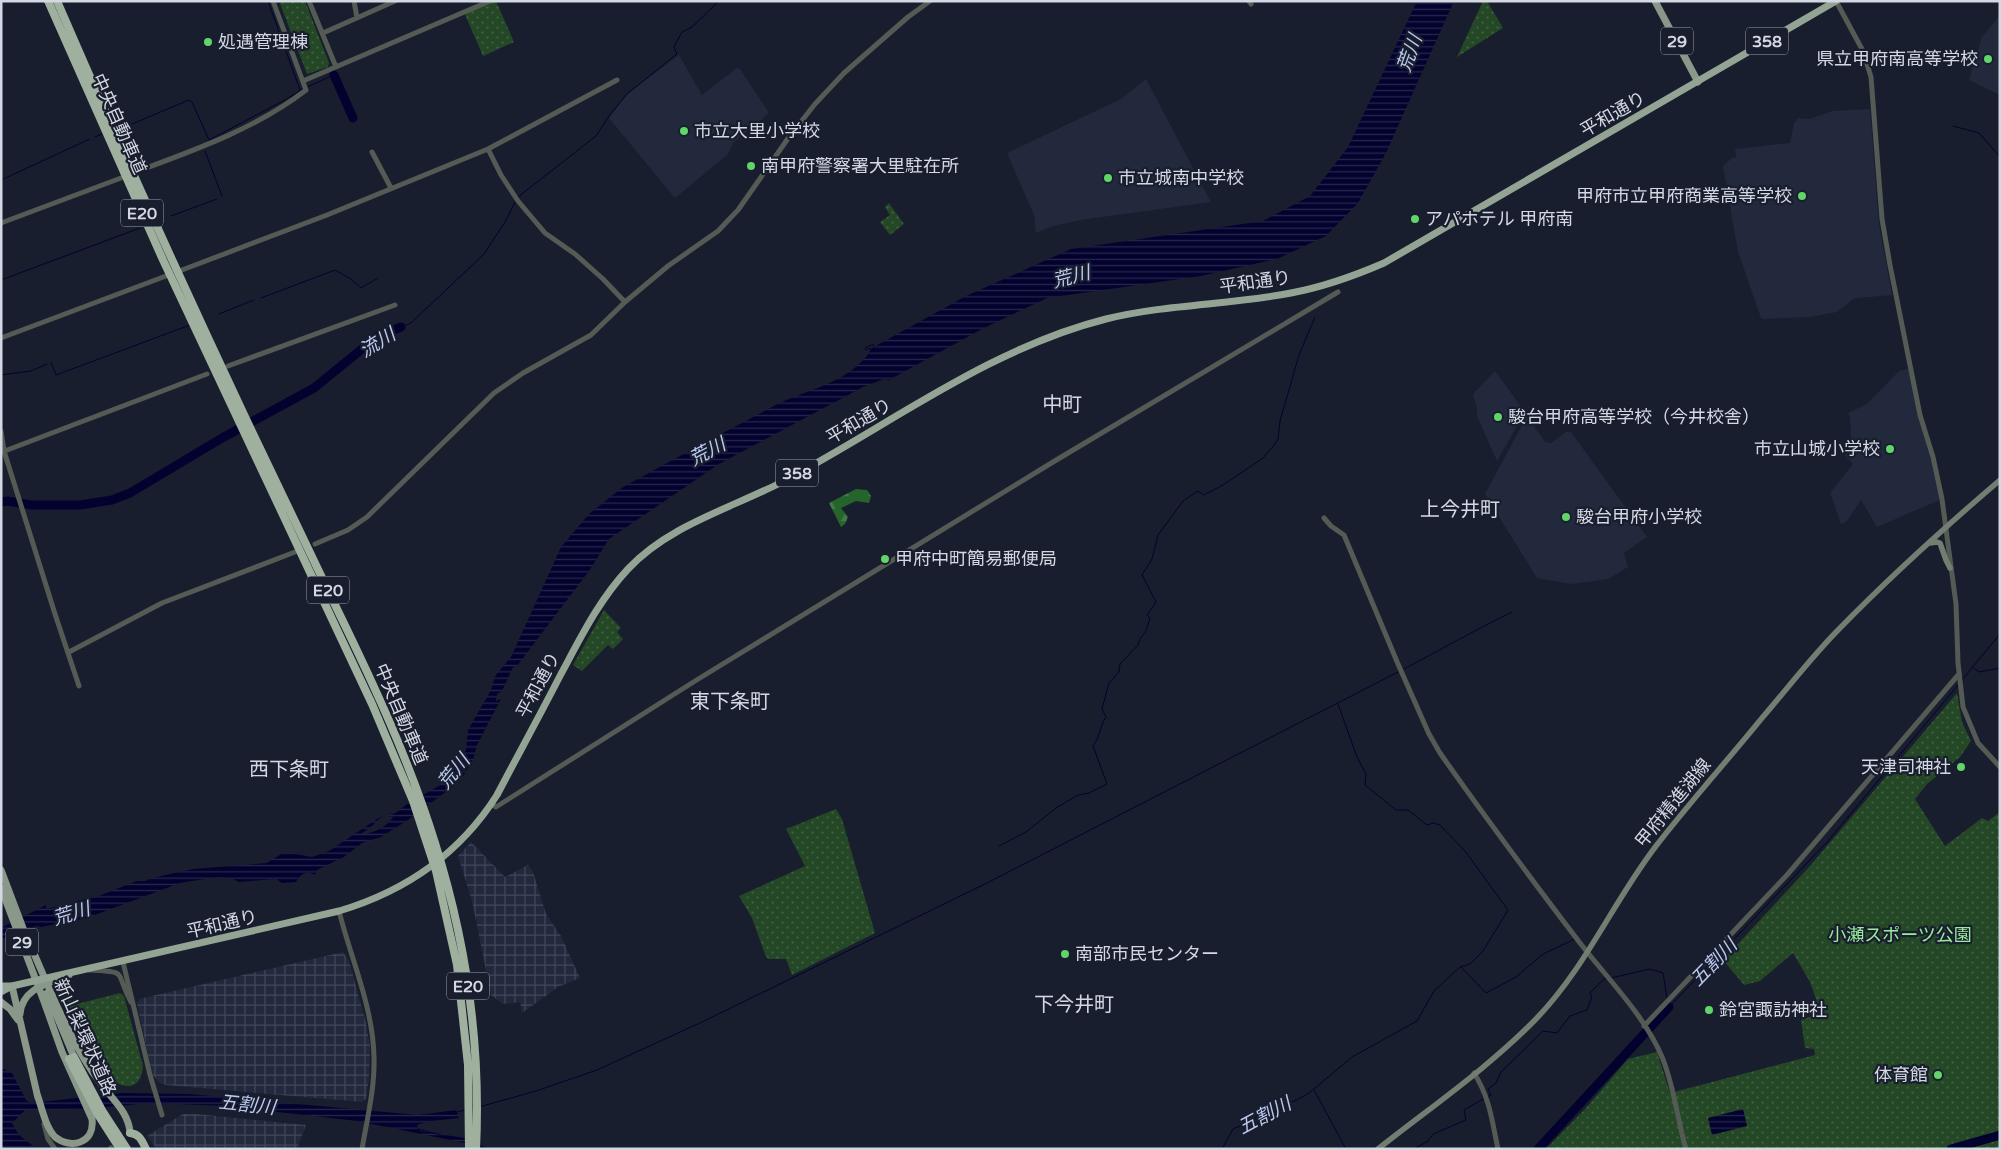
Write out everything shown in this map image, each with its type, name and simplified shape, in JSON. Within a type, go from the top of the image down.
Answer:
[{"type":"highway","name":"中央自動車道","points":[[48,1],[238,423],[247,431]]},
{"type":"highway","name":"中央自動車道","points":[[57,1],[246,419],[247,431],[348,651],[399,754],[439,870],[462,998],[473,1106],[472,1147]]},
{"type":"highway","name":"平和通り","points":[[1,986],[12,986],[87,970],[339,911],[392,892],[430,868],[467,834],[491,804],[595,611],[630,566],[660,542],[781,482],[994,361],[1056,335],[1080,326],[1127,314],[1291,293],[1334,282],[1377,266],[1418,245],[1836,1]]},
{"type":"highway","name":"平和通り","points":[[1,992],[12,986]]},
{"type":"highway","name":"新山梨環状道路","points":[[71,1058],[96,1113],[120,1149]]},
{"type":"highway","name":"新山梨環状道路","points":[[96,1113],[127,1149]]},
{"type":"highway","points":[[128,1135],[136,1134],[140,1137],[146,1149]]},
{"type":"main road","name":"29","points":[[1655,1],[1698,82]]},
{"type":"main road","name":"甲府精進湖線","points":[[1378,1149],[1474,1073],[1535,1020],[1572,976],[1644,863],[1822,647],[1930,543],[2000,480]]},
{"type":"main road","points":[[1930,543],[1940,543],[1950,568]]},
{"type":"main road","name":"29","points":[[1,870],[47,994],[54,1031],[86,1092]]},
{"type":"main road","name":"29","points":[[1,888],[47,994]]},
{"type":"main road","points":[[22,1029],[20,1012],[26,996],[36,989],[76,972]]},
{"type":"main road","points":[[12,986],[44,1124]]},
{"type":"main road","points":[[47,994],[82,1055],[126,1115],[130,1124],[128,1135]]},
{"type":"main road","name":"新山梨環状道路","points":[[47,994],[71,1058]]},
{"type":"main road","points":[[1,1002],[14,1013],[22,1029]]},
{"type":"main road","points":[[43,1115],[56,1139],[63,1144],[71,1146],[83,1143],[91,1134],[96,1113]]},
{"type":"street","points":[[273,1],[305,86]]},
{"type":"street","points":[[309,1],[336,67]]},
{"type":"street","points":[[354,1],[357,18]]},
{"type":"street","points":[[323,33],[396,1]]},
{"type":"street","points":[[138,171],[213,142],[288,103],[305,86],[336,67],[490,1]]},
{"type":"street","points":[[315,544],[348,530],[367,518],[494,393],[524,373],[588,336],[625,302],[692,248],[718,231],[730,219],[788,137],[815,104],[844,73],[908,17],[930,1]]},
{"type":"street","points":[[1836,1],[1863,51],[1871,77],[1884,228],[1920,415],[1940,490],[1956,604],[1959,676],[1963,707],[1974,736],[1984,752],[2000,767]]},
{"type":"street","points":[[182,270],[327,215],[488,149],[618,80]]},
{"type":"street","points":[[488,149],[501,175],[516,198],[545,233],[594,271],[625,302]]},
{"type":"street","points":[[372,152],[391,188]]},
{"type":"street","points":[[1,223],[122,178]]},
{"type":"street","points":[[1,338],[166,276]]},
{"type":"street","points":[[491,804],[496,808],[695,681],[1076,448],[1338,292]]},
{"type":"street","points":[[228,366],[395,305]]},
{"type":"street","points":[[3,452],[207,374]]},
{"type":"street","points":[[1,431],[3,452],[79,686]]},
{"type":"street","points":[[1324,518],[1331,526],[1344,535],[1402,674],[1429,734],[1440,752],[1649,1033],[1662,1058],[1686,1149]]},
{"type":"street","points":[[69,652],[162,603],[295,552]]},
{"type":"street","points":[[1645,1027],[1665,1003],[1787,875],[1959,676]]},
{"type":"street","points":[[339,911],[347,942],[360,978],[371,1027],[374,1072],[362,1149]]},
{"type":"street","points":[[123,962],[154,1090],[162,1115]]},
{"type":"street","points":[[87,970],[118,973],[134,1006]]},
{"type":"street","points":[[1474,1073],[1487,1096],[1498,1149]]},
{"type":"street","points":[[44,1124],[48,1139],[55,1149]]},
{"type":"shaded area","name":"県立甲府南高等学校","points":[[2000,16],[2000,95],[1969,80],[1982,37]]},
{"type":"shaded area","name":"市立大里小学校","points":[[679,55],[702,95],[737,68],[740,69],[769,113],[733,143],[728,154],[675,198],[609,118],[627,94]]},
{"type":"shaded area","name":"市立城南中学校","points":[[1146,79],[1211,202],[1080,220],[1053,226],[1036,233],[1034,215],[1007,153],[1121,99]]},
{"type":"shaded area","name":"甲府市立甲府商業高等学校","points":[[1870,109],[1879,225],[1892,295],[1853,299],[1837,312],[1809,317],[1761,318],[1738,252],[1723,166],[1736,157],[1735,149],[1790,143],[1794,123],[1798,118],[1810,119],[1832,111]]},
{"type":"shaded area","name":"市立山城小学校","points":[[1911,368],[1942,499],[1877,527],[1861,500],[1847,521],[1841,524],[1830,493],[1853,464],[1845,455],[1855,443],[1851,437],[1848,413],[1867,404],[1899,371]]},
{"type":"shaded area","points":[[1495,371],[1525,412],[1497,461],[1477,416],[1473,394]]},
{"type":"shaded area","name":"駿台甲府小学校","points":[[1527,416],[1545,442],[1551,443],[1566,432],[1571,432],[1647,537],[1624,553],[1628,567],[1608,579],[1571,584],[1537,578],[1485,494]]},
{"type":"shaded area","points":[[471,842],[505,877],[528,865],[533,872],[546,914],[561,936],[580,978],[558,987],[522,1013],[520,1002],[503,1004],[491,995],[472,901],[458,856]]},
{"type":"shaded area","points":[[343,952],[349,961],[366,1023],[370,1046],[366,1099],[362,1102],[166,1085],[160,1083],[152,1074],[137,1003],[139,999]]},
{"type":"shaded area","points":[[183,1114],[306,1125],[297,1149],[157,1149],[147,1136]]},
{"type":"green space","points":[[279,1],[305,1],[329,63],[328,67],[307,74]]},
{"type":"green space","points":[[490,1],[496,1],[514,42],[483,56],[464,12]]},
{"type":"green space","points":[[1483,1],[1487,1],[1503,28],[1457,57]]},
{"type":"green space","points":[[889,203],[904,224],[890,235],[880,222],[890,215],[885,207]]},
{"type":"green space","points":[[856,489],[867,490],[871,496],[869,503],[856,501],[841,508],[848,517],[845,524],[841,527],[829,503]]},
{"type":"green space","points":[[604,610],[621,628],[617,632],[623,639],[613,649],[608,645],[582,671],[573,665]]},
{"type":"green space","name":"小瀬スポーツ公園","points":[[1957,693],[1962,722],[1971,741],[1960,757],[1927,784],[1915,799],[1945,846],[1982,818],[1988,821],[2000,812],[2000,1149],[1546,1149],[1585,1109],[1628,1059],[1657,1052],[1670,1093],[1815,1055],[1814,1049],[1805,1048],[1801,1020],[1821,1013],[1810,982],[1793,953],[1760,981],[1744,985],[1723,960],[1810,866]]},
{"type":"green space","points":[[836,809],[842,819],[875,933],[792,975],[786,959],[769,959],[766,957],[752,918],[739,896],[805,866],[786,829]]},
{"type":"green space","points":[[57,991],[66,991],[74,1005],[90,1051],[70,1021]]},
{"type":"green space","points":[[120,993],[124,996],[143,1066],[138,1082],[129,1086],[119,1084],[109,1077],[101,1067],[87,1041],[73,1005]]},
{"type":"water","name":"荒川","points":[[1417,1],[1454,1],[1386,153],[1358,203],[1326,236],[1277,259],[1201,276],[1047,298],[984,328],[889,380],[884,379],[863,387],[719,464],[609,539],[589,571],[517,666],[513,667],[502,691],[497,694],[496,701],[501,699],[477,745],[473,760],[463,776],[451,788],[408,820],[381,837],[362,843],[344,857],[317,870],[315,875],[306,873],[296,882],[282,883],[276,879],[239,882],[233,879],[217,877],[180,883],[87,918],[41,927],[36,926],[1,939],[1,928],[46,905],[46,909],[62,906],[96,897],[137,881],[145,881],[193,869],[267,863],[281,854],[291,853],[312,857],[329,851],[383,815],[361,834],[370,833],[383,827],[393,817],[388,816],[444,783],[453,772],[466,750],[468,730],[491,690],[495,676],[511,657],[561,547],[589,514],[623,487],[772,407],[840,378],[863,360],[872,348],[966,296],[1071,249],[1263,221],[1310,196],[1348,147]]},
{"type":"water","points":[[1,1068],[12,1073],[26,1100],[31,1103],[122,1093],[190,1094],[418,1115],[456,1110],[459,1118],[431,1121],[417,1125],[420,1131],[465,1138],[465,1143],[357,1121],[226,1106],[152,1103],[82,1109],[25,1110],[12,1123],[19,1135],[37,1149],[7,1149],[1,1144]]},
{"type":"water","points":[[1743,1109],[1747,1126],[1712,1135],[1708,1118]]},
{"type":"waterway","points":[[268,1],[300,90]]},
{"type":"waterway","name":"流川","points":[[518,197],[596,136],[627,94],[677,54],[674,47],[682,32],[692,27],[719,1]]},
{"type":"waterway","points":[[307,87],[334,75]]},
{"type":"waterway","name":"流川","points":[[334,75],[353,118]]},
{"type":"waterway","points":[[132,124],[189,100],[192,102],[209,140],[304,88]]},
{"type":"waterway","points":[[1953,126],[1979,133],[2000,157]]},
{"type":"waterway","points":[[95,137],[102,134]]},
{"type":"waterway","points":[[1,180],[90,139]]},
{"type":"waterway","points":[[205,151],[222,196]]},
{"type":"waterway","points":[[171,216],[217,199]]},
{"type":"waterway","name":"流川","points":[[401,327],[411,323],[484,254],[505,222],[516,200]]},
{"type":"waterway","points":[[1,280],[140,228]]},
{"type":"waterway","points":[[261,298],[335,270],[351,279],[361,288],[378,278]]},
{"type":"waterway","points":[[219,314],[254,300]]},
{"type":"waterway","points":[[999,846],[1026,832],[1056,808],[1078,795],[1089,793],[1107,784],[1093,746],[1106,717],[1102,709],[1109,683],[1119,672],[1120,664],[1138,645],[1146,631],[1150,618],[1147,615],[1156,602],[1142,575],[1152,559],[1158,535],[1183,501],[1198,491],[1204,495],[1223,485],[1263,458],[1275,444],[1278,439],[1280,421],[1299,355],[1315,317]]},
{"type":"waterway","points":[[51,362],[56,375],[190,325]]},
{"type":"waterway","name":"流川","points":[[1,502],[7,501],[31,505],[80,505],[112,500],[130,493],[222,438],[314,388],[378,336],[401,327]]},
{"type":"waterway","points":[[871,351],[870,348],[866,350],[865,348],[873,344],[874,347]]},
{"type":"waterway","points":[[1,375],[31,371],[47,364]]},
{"type":"waterway","points":[[1404,669],[1512,612]]},
{"type":"waterway","name":"五割川","points":[[1962,680],[2000,634]]},
{"type":"waterway","points":[[1972,667],[1979,672],[2000,668]]},
{"type":"waterway","points":[[479,1107],[536,1091],[597,1070],[702,1022],[987,883],[1400,671]]},
{"type":"waterway","name":"五割川","points":[[1668,1004],[1669,1007],[1828,841],[1958,685]]},
{"type":"waterway","points":[[1222,1149],[1233,1129],[1252,1121],[1265,1111],[1295,1101],[1309,1093],[1352,1057],[1417,1021],[1434,991],[1460,967],[1470,964],[1483,951],[1508,910],[1465,851],[1440,825],[1433,823],[1427,825],[1408,810],[1396,810],[1365,785],[1366,774],[1357,757],[1338,704]]},
{"type":"waterway","name":"五割川","points":[[1461,967],[1486,993],[1516,977],[1543,954],[1575,939]]},
{"type":"waterway","name":"五割川","points":[[1611,978],[1650,969],[1663,973],[1667,998]]},
{"type":"waterway","name":"五割川","points":[[1487,1097],[1491,1095],[1488,1089],[1496,1083],[1501,1072],[1543,1031],[1557,1033],[1570,1016],[1587,1010],[1592,997],[1590,993],[1607,978]]},
{"type":"waterway","points":[[1538,1149],[1669,1007]]},
{"type":"waterway","name":"五割川","points":[[1314,1090],[1346,1149]]},
{"type":"waterway","name":"五割川","points":[[1414,1149],[1428,1141],[1433,1134],[1466,1120],[1464,1110],[1483,1099]]},
{"type":"waterway","points":[[457,1112],[465,1110]]},
{"type":"waterway","name":"五割川","points":[[418,1129],[441,1135]]},
{"type":"waterway","points":[[1951,1149],[2000,1135]]},
{"type":"waterway","name":"五割川","points":[[478,1145],[489,1149]]},
{"type":"place","name":"処遇管理棟","points":[[208,42]]},
{"type":"place","name":"県立甲府南高等学校","points":[[1988,59]]},
{"type":"place","name":"市立大里小学校","points":[[684,131]]},
{"type":"place","name":"南甲府警察署大里駐在所","points":[[751,166]]},
{"type":"place","name":"市立城南中学校","points":[[1108,178]]},
{"type":"place","name":"甲府市立甲府商業高等学校","points":[[1802,196]]},
{"type":"place","name":"アパホテル 甲府南","points":[[1415,219]]},
{"type":"place","name":"駿台甲府高等学校（今井校舎）","points":[[1498,417]]},
{"type":"place","name":"市立山城小学校","points":[[1890,449]]},
{"type":"place","name":"駿台甲府小学校","points":[[1566,517]]},
{"type":"place","name":"甲府中町簡易郵便局","points":[[885,559]]},
{"type":"place","name":"天津司神社","points":[[1961,767]]},
{"type":"place","name":"南部市民センター","points":[[1065,954]]},
{"type":"place","name":"鈴宮諏訪神社","points":[[1709,1010]]},
{"type":"place","name":"体育館","points":[[1938,1075]]},
{"type":"district","name":"中町","points":[[1062,404]]},
{"type":"district","name":"上今井町","points":[[1460,509]]},
{"type":"district","name":"東下条町","points":[[730,701]]},
{"type":"district","name":"西下条町","points":[[289,769]]},
{"type":"district","name":"下今井町","points":[[1074,1004]]}]
